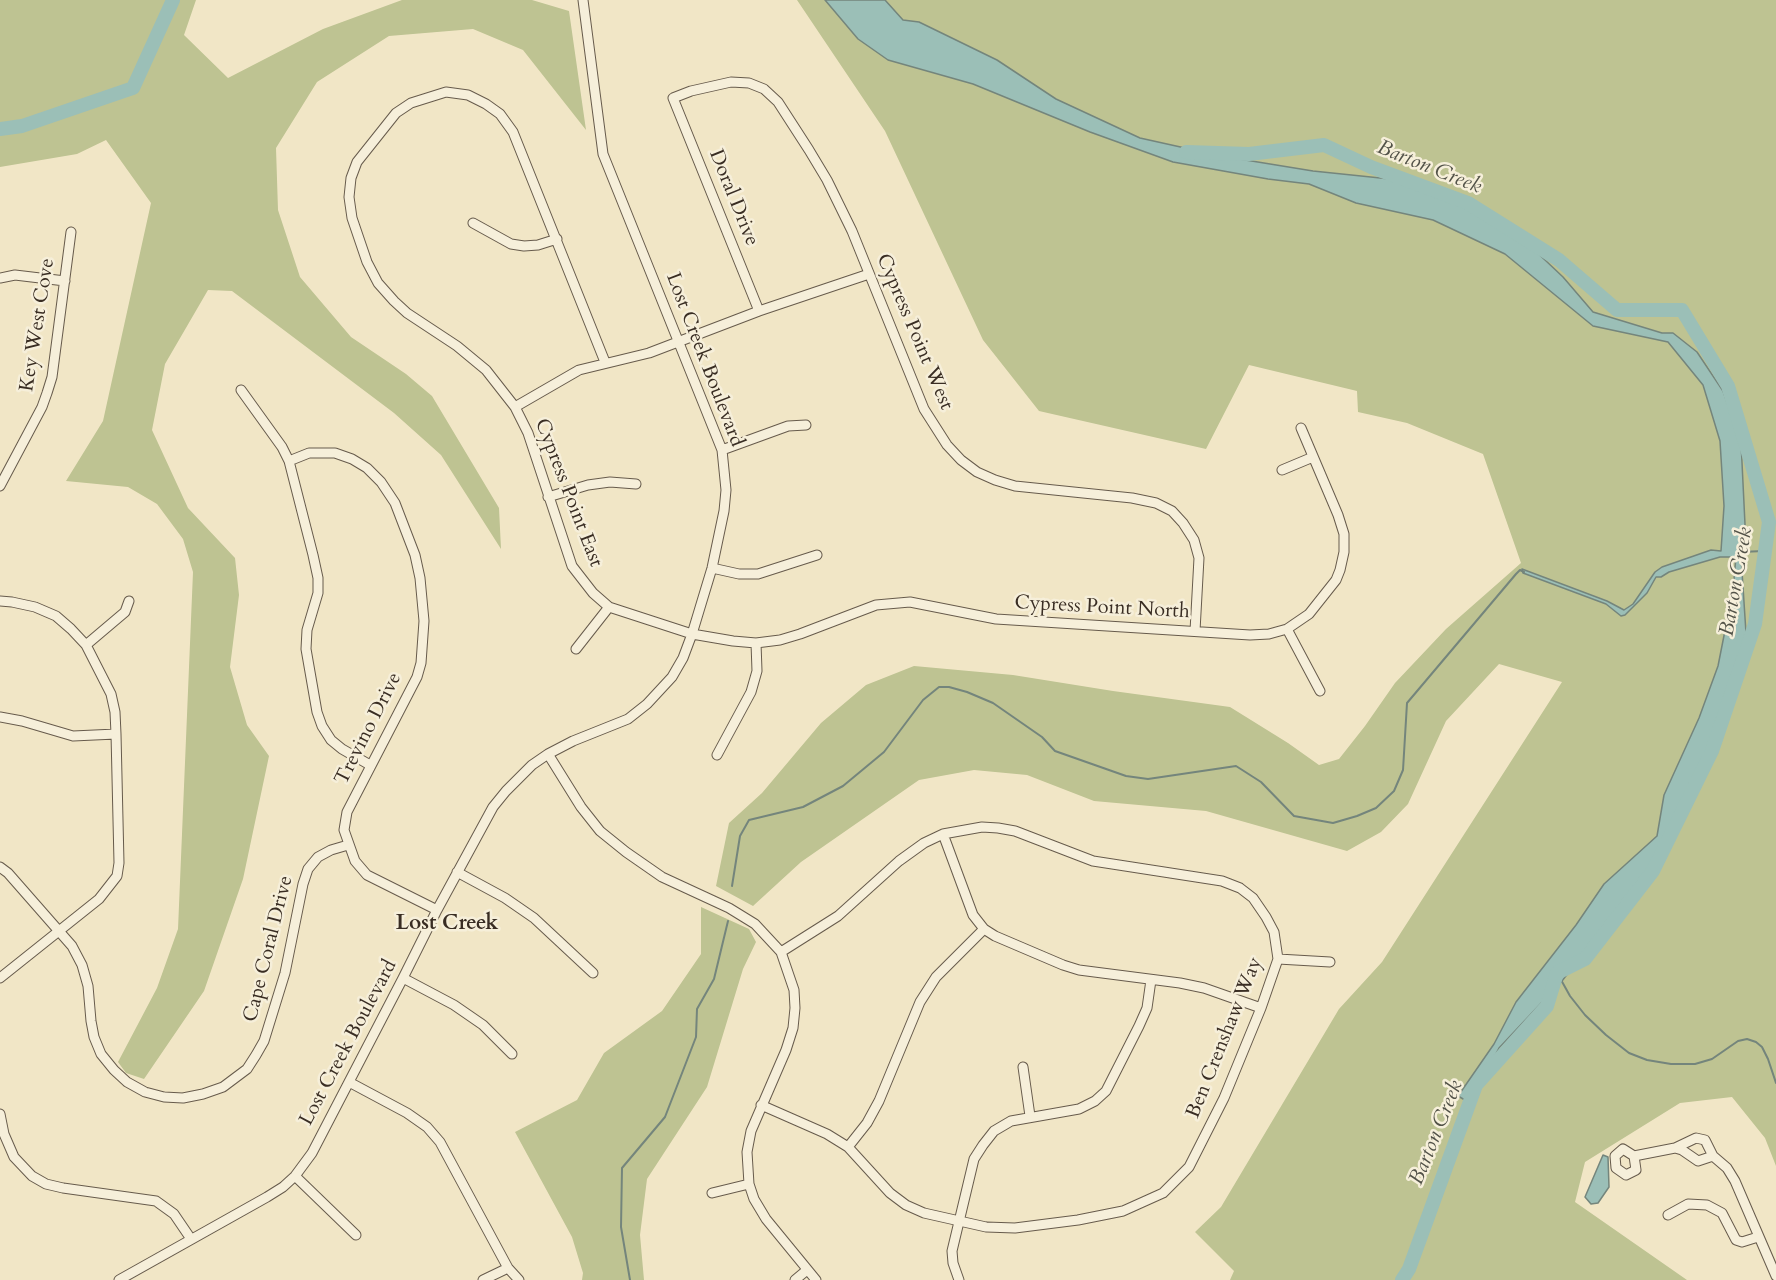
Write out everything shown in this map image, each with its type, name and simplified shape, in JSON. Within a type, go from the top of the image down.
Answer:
[{"type":"street","name":"Lost Creek Boulevard","points":[[119,1280],[267,1197],[295,1176],[312,1153],[436,910],[493,807],[506,790],[532,765],[548,754],[573,741],[628,719],[647,704],[672,677],[683,658],[692,634],[712,568],[724,511],[726,490],[722,450],[681,343],[603,154],[582,0]]},
{"type":"street","name":"Cypress Point West","points":[[673,98],[731,82],[749,83],[764,89],[778,102],[827,180],[852,231],[924,409],[947,446],[977,472],[1015,486],[1132,498],[1156,503],[1172,511],[1184,523],[1194,540],[1198,558],[1195,631]]},
{"type":"street","name":"Cypress Point East","points":[[605,362],[513,132],[500,114],[468,95],[446,92],[411,103],[396,113],[357,162],[351,178],[349,197],[352,218],[367,262],[378,283],[407,313],[457,346],[486,370],[515,407],[528,433],[572,566],[593,593],[609,607],[692,634]]},
{"type":"street","name":"Doral Drive","points":[[673,98],[759,311]]},
{"type":"street","points":[[473,223],[511,244],[538,245],[557,239]]},
{"type":"street","name":"Key West Cove","points":[[0,486],[42,407],[52,377],[71,232]]},
{"type":"street","points":[[515,407],[579,370],[681,343],[759,311],[869,274]]},
{"type":"street","points":[[0,278],[15,275],[65,281]]},
{"type":"street","points":[[241,390],[282,447],[294,476],[318,578],[318,593],[307,630],[306,649],[317,712],[331,740],[370,765]]},
{"type":"street","points":[[722,450],[788,426],[806,425]]},
{"type":"street","name":"Cypress Point North","points":[[692,634],[756,643],[780,640],[876,605],[910,602],[996,619],[1250,635],[1269,634],[1287,628],[1309,614],[1323,598],[1340,570],[1344,552],[1344,534],[1301,428]]},
{"type":"street","name":"Trevino Drive","points":[[289,461],[309,453],[335,453],[367,468],[381,482],[395,503],[415,555],[420,578],[424,621],[421,663],[417,677],[347,812],[344,830],[355,861],[367,874],[436,910]]},
{"type":"street","points":[[1282,470],[1313,457]]},
{"type":"street","points":[[548,497],[588,485],[610,482],[636,484]]},
{"type":"street","points":[[712,568],[739,574],[758,574],[817,555]]},
{"type":"street","points":[[0,601],[35,608],[56,616],[86,645],[111,694],[115,712],[119,863],[117,876],[99,899],[0,978]]},
{"type":"street","points":[[86,645],[125,612],[129,601]]},
{"type":"street","points":[[576,650],[609,607]]},
{"type":"street","points":[[1287,628],[1320,692]]},
{"type":"street","points":[[717,754],[751,692],[757,671],[756,643]]},
{"type":"street","points":[[0,717],[72,736],[116,734]]},
{"type":"street","points":[[548,754],[581,807],[600,831],[662,877],[729,908],[755,924],[781,952],[794,990],[793,1028],[786,1050],[751,1131],[747,1152],[749,1184],[754,1199],[766,1219],[816,1280]]},
{"type":"street","name":"Ben Crenshaw Way","points":[[762,1105],[827,1134],[848,1147],[890,1193],[906,1205],[924,1213],[986,1227],[1015,1228],[1078,1220],[1123,1211],[1163,1193],[1189,1167],[1224,1098],[1261,1008],[1278,959],[1274,932],[1253,898],[1240,888],[1222,880],[1093,861],[1015,831],[998,828],[959,830],[943,834],[924,843],[899,861],[838,916],[781,952]]},
{"type":"street","points":[[943,834],[973,915],[984,929],[995,936],[1079,970],[1204,988],[1261,1008]]},
{"type":"street","name":"Cape Coral Drive","points":[[0,867],[8,873],[72,946],[82,964],[88,986],[94,1037],[101,1054],[114,1070],[145,1092],[164,1097],[183,1098],[223,1087],[247,1069],[264,1041],[285,973],[308,869],[318,857],[348,845]]},
{"type":"street","points":[[458,872],[505,898],[534,918],[593,973]]},
{"type":"street","points":[[848,1147],[867,1123],[879,1101],[920,1002],[936,977],[984,929]]},
{"type":"street","points":[[1278,959],[1330,962]]},
{"type":"street","points":[[403,978],[454,1005],[483,1025],[512,1054]]},
{"type":"street","points":[[959,1280],[953,1263],[952,1251],[975,1159],[983,1145],[994,1131],[1011,1121],[1079,1109],[1095,1101],[1106,1091],[1140,1026],[1147,1008],[1151,980]]},
{"type":"street","points":[[1023,1068],[1030,1116]]},
{"type":"street","points":[[349,1082],[407,1113],[427,1127],[440,1142],[508,1268],[519,1280]]},
{"type":"street","points":[[0,1114],[4,1134],[14,1157],[32,1176],[46,1184],[63,1188],[156,1201],[174,1214],[191,1239]]},
{"type":"street","points":[[1634,1156],[1675,1148],[1692,1139],[1701,1138],[1709,1145],[1713,1156],[1727,1168],[1735,1181],[1776,1276]]},
{"type":"street","points":[[1675,1148],[1698,1161],[1713,1156]]},
{"type":"street","points":[[295,1176],[356,1235]]},
{"type":"street","points":[[712,1193],[749,1184]]},
{"type":"street","points":[[1668,1215],[1688,1204],[1707,1205],[1722,1213],[1736,1240],[1742,1242],[1758,1237]]},
{"type":"street","points":[[483,1280],[508,1268]]},
{"type":"street","points":[[795,1280],[807,1270]]},
{"type":"green space","points":[[0,0],[196,0],[184,35],[228,78],[323,29],[402,0],[532,0],[569,11],[586,130],[523,50],[473,29],[389,36],[317,82],[276,148],[278,210],[300,277],[351,337],[406,374],[432,396],[499,508],[501,549],[441,455],[394,413],[232,291],[208,290],[165,364],[152,430],[188,508],[235,558],[239,595],[230,667],[247,725],[269,756],[243,879],[204,991],[144,1079],[126,1073],[118,1062],[157,988],[178,929],[193,572],[183,539],[157,504],[128,487],[66,481],[103,421],[151,203],[106,140],[77,154],[0,167]]},
{"type":"green space","points":[[797,0],[825,0],[858,39],[876,0],[1776,0],[1776,1166],[1765,1138],[1732,1097],[1680,1103],[1585,1162],[1575,1202],[1687,1280],[1230,1280],[1234,1271],[1195,1232],[1221,1207],[1339,1009],[1382,962],[1562,682],[1499,664],[1446,721],[1408,804],[1381,832],[1347,851],[1206,811],[1094,801],[1027,775],[974,770],[919,780],[801,862],[753,906],[716,886],[729,823],[762,793],[821,723],[866,685],[914,666],[1013,675],[1230,707],[1319,765],[1339,759],[1395,683],[1446,629],[1521,563],[1483,454],[1407,423],[1358,412],[1357,391],[1249,365],[1206,449],[1039,411],[983,340],[885,131]]},
{"type":"green space","points":[[701,907],[749,929],[756,942],[743,969],[707,1087],[647,1179],[640,1235],[644,1280],[582,1280],[583,1273],[572,1237],[515,1132],[577,1100],[604,1053],[662,1011],[701,954]]},
{"type":"water","points":[[825,0],[885,0],[903,20],[919,22],[997,60],[1056,99],[1140,138],[1221,156],[1313,171],[1390,179],[1461,201],[1527,243],[1563,277],[1593,312],[1662,333],[1673,333],[1697,352],[1723,391],[1741,442],[1746,545],[1741,556],[1746,633],[1713,738],[1683,813],[1651,865],[1562,981],[1499,1048],[1470,1103],[1458,1096],[1494,1044],[1516,1002],[1576,925],[1604,884],[1657,836],[1664,795],[1699,718],[1718,666],[1733,590],[1736,557],[1720,557],[1656,577],[1647,593],[1625,615],[1621,616],[1606,604],[1523,573],[1522,569],[1607,601],[1624,610],[1633,604],[1655,572],[1662,567],[1711,550],[1721,551],[1724,506],[1720,441],[1703,385],[1668,342],[1593,326],[1505,254],[1433,220],[1356,203],[1309,184],[1173,162],[1090,132],[973,84],[888,60],[858,39]]},
{"type":"water","points":[[1603,1155],[1608,1157],[1609,1187],[1598,1203],[1591,1204],[1585,1197]]},
{"type":"waterway","name":"Barton Creek","points":[[0,129],[22,126],[133,88],[173,0]]},
{"type":"waterway","name":"Barton Creek","points":[[1186,152],[1249,154],[1324,145],[1371,167],[1468,203],[1559,260],[1617,310],[1682,310],[1728,386],[1769,522],[1755,624],[1712,751],[1653,871],[1585,959],[1557,973],[1547,1006],[1476,1085],[1409,1269],[1402,1280]]},
{"type":"waterway","points":[[1740,552],[1764,551]]},
{"type":"waterway","points":[[732,886],[740,836],[749,820],[803,807],[843,786],[884,752],[923,700],[939,687],[967,692],[993,703],[1042,737],[1055,751],[1126,776],[1148,779],[1236,766],[1261,782],[1294,816],[1333,823],[1357,816],[1376,808],[1394,791],[1403,770],[1407,703],[1516,574],[1520,570],[1524,572]]},
{"type":"waterway","points":[[630,1280],[621,1227],[622,1168],[665,1117],[696,1037],[697,1009],[714,979],[728,921]]},
{"type":"waterway","points":[[1560,978],[1585,1015],[1629,1053],[1647,1060],[1671,1064],[1695,1064],[1712,1059],[1738,1041],[1747,1039],[1762,1047],[1776,1083]]},
{"type":"district","name":"Lost Creek","points":[[447,924]]}]
